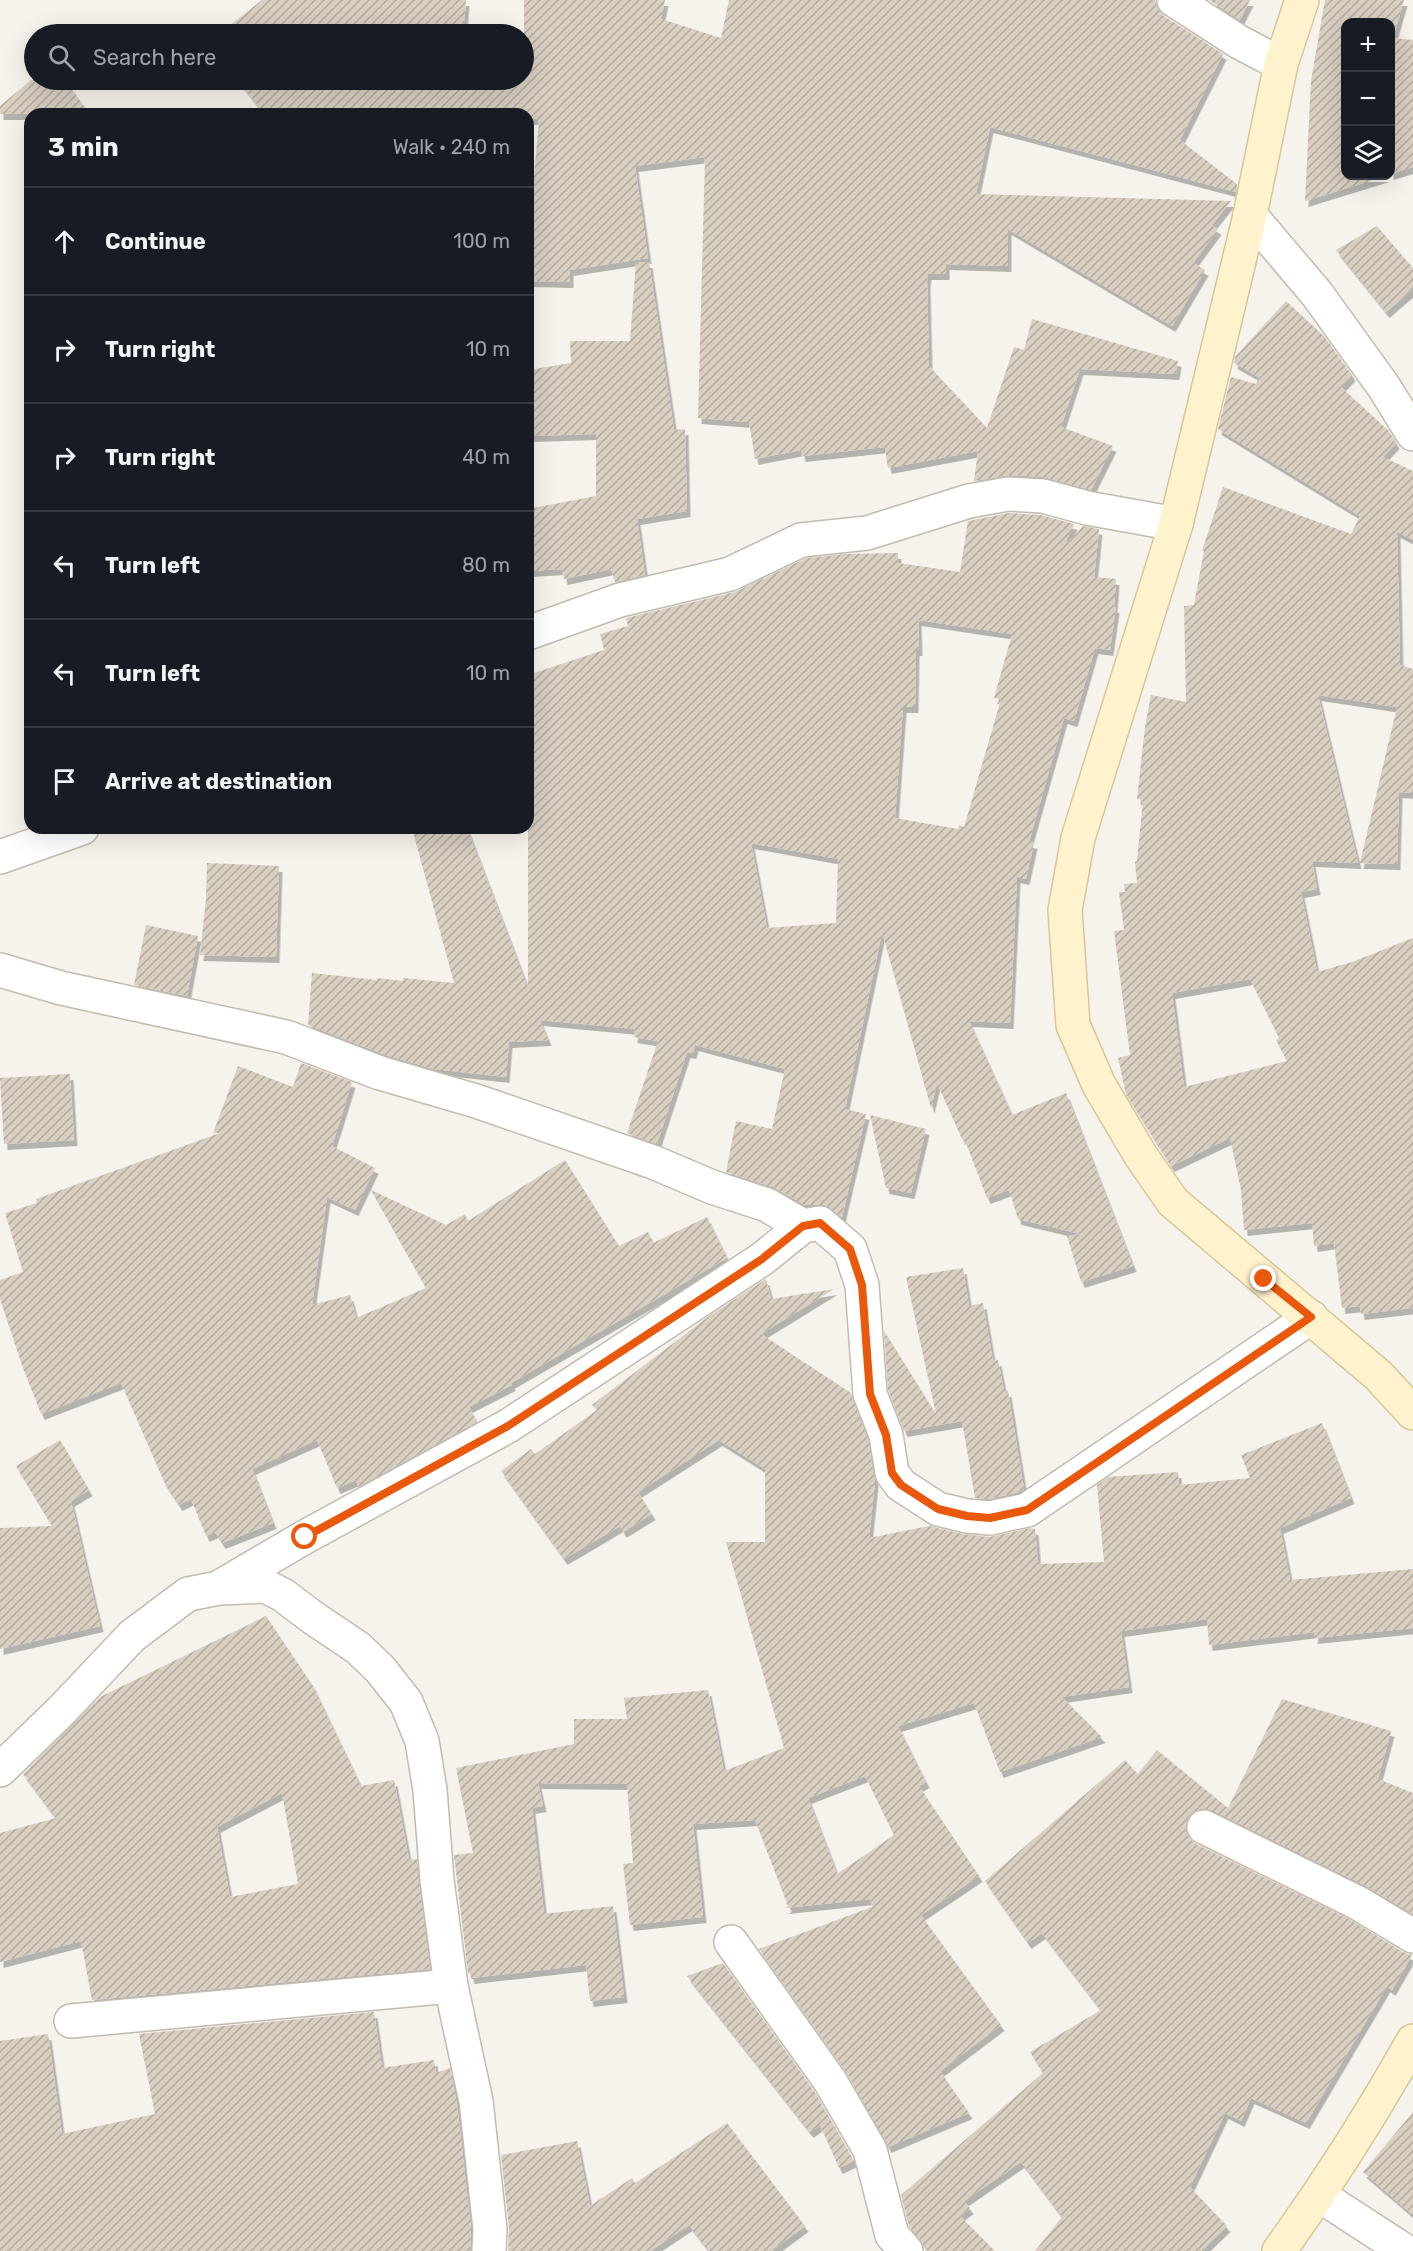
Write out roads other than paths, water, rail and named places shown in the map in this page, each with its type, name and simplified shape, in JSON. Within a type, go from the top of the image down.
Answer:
[{"type":"main road","points":[[1302,0],[1281,64],[1250,215],[1176,524],[1078,838],[1065,910],[1073,1025],[1099,1085],[1141,1156],[1173,1202],[1378,1375],[1413,1413]]},
{"type":"main road","points":[[1279,2251],[1319,2196],[1371,2115],[1413,2041]]},
{"type":"street","points":[[1174,0],[1239,42],[1281,64]]},
{"type":"street","points":[[1250,215],[1317,294],[1384,387],[1413,434]]},
{"type":"street","points":[[534,631],[620,600],[730,574],[801,540],[867,533],[969,501],[1008,494],[1043,496],[1088,508],[1176,524]]},
{"type":"street","points":[[0,857],[65,834]]},
{"type":"street","points":[[0,970],[61,988],[286,1037],[380,1073],[476,1101],[653,1162],[712,1187],[767,1205],[803,1226]]},
{"type":"street","points":[[219,1588],[305,1537],[508,1426],[762,1259],[803,1226],[820,1223],[850,1249],[862,1285],[870,1394],[886,1435],[892,1473],[901,1485],[938,1509],[967,1516],[990,1518],[1027,1510],[1311,1317]]},
{"type":"street","points":[[0,1770],[61,1711],[132,1636],[188,1594],[219,1588],[265,1586],[283,1595],[358,1648],[380,1669],[406,1702],[422,1741],[451,1986],[476,2101],[490,2229],[489,2251]]},
{"type":"street","points":[[1204,1827],[1358,1903],[1413,1936]]},
{"type":"street","points":[[731,1942],[830,2081],[870,2150],[892,2235],[906,2251]]},
{"type":"street","points":[[71,2021],[451,1986]]},
{"type":"street","points":[[1319,2196],[1405,2251]]}]
